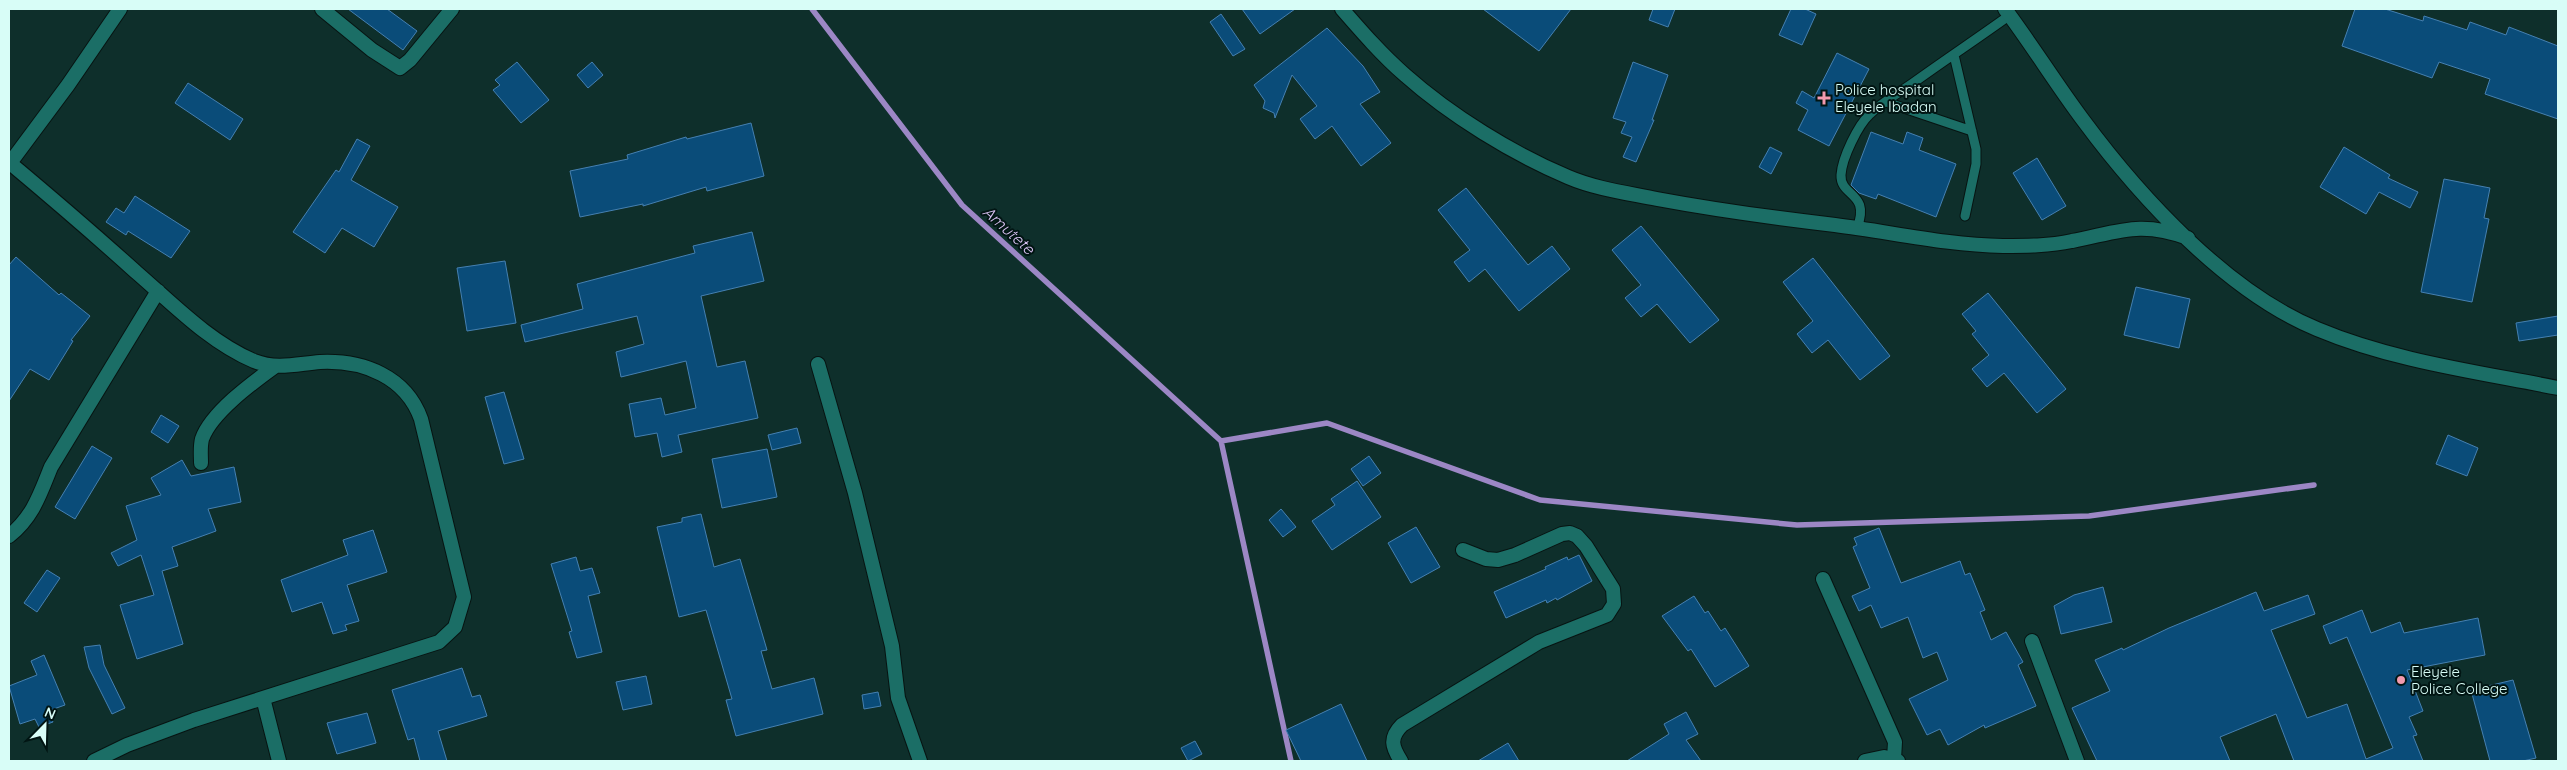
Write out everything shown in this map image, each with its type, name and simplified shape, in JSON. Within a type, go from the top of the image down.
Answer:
[{"type":"street","points":[[94,761],[127,745],[194,720],[439,642],[455,627],[464,596],[415,402],[400,386],[375,370],[343,363],[320,362],[274,367],[232,351],[158,291],[9,164],[68,85],[120,9]]},
{"type":"street","points":[[322,9],[372,50],[400,68],[410,60],[452,9]]},
{"type":"street","points":[[1342,9],[1407,76],[1484,132],[1569,178],[1599,187],[1700,207],[1857,228],[1910,238],[1981,245],[2024,246],[2070,242],[2137,228],[2155,228],[2188,238]]},
{"type":"street","points":[[2007,12],[2110,156],[2213,263],[2254,295],[2316,329],[2406,357],[2558,388]]},
{"type":"street","points":[[9,536],[24,524],[40,496],[51,467],[158,291]]},
{"type":"street","points":[[818,364],[864,531],[892,646],[898,698],[920,761]]},
{"type":"street","points":[[201,463],[200,447],[207,429],[250,384],[274,367]]},
{"type":"street","points":[[1401,761],[1392,745],[1393,737],[1402,725],[1539,642],[1607,615],[1614,604],[1613,589],[1586,546],[1577,536],[1570,533],[1562,534],[1516,555],[1498,560],[1486,560],[1463,550]]},
{"type":"street","points":[[1823,579],[1894,742],[1896,760],[1875,757],[1865,761]]},
{"type":"street","points":[[2032,641],[2077,761]]},
{"type":"street","points":[[263,698],[279,761]]},
{"type":"lane","points":[[1857,228],[1861,217],[1861,208],[1858,199],[1844,185],[1841,175],[1851,144],[1860,127],[1870,113],[1954,55],[2007,12]]},
{"type":"lane","points":[[1954,55],[1976,149],[1976,164],[1965,216]]},
{"type":"lane","points":[[1886,102],[1972,131]]},
{"type":"building","points":[[348,9],[387,9],[417,31],[403,50]]},
{"type":"building","points":[[1242,9],[1295,9],[1260,34]]},
{"type":"building","points":[[1483,9],[1571,9],[1539,51]]},
{"type":"building","points":[[1653,9],[1675,9],[1668,27],[1649,20]]},
{"type":"building","points":[[1791,9],[1805,9],[1816,14],[1802,45],[1779,35]]},
{"type":"building","points":[[2355,9],[2385,9],[2423,21],[2424,16],[2467,30],[2470,22],[2506,35],[2509,27],[2558,46],[2558,119],[2485,94],[2490,79],[2439,62],[2432,78],[2342,46]]},
{"type":"building","points":[[1221,14],[1245,49],[1233,56],[1210,22]]},
{"type":"building","points":[[1327,28],[1363,66],[1380,92],[1360,104],[1391,143],[1361,166],[1332,126],[1315,139],[1300,119],[1317,106],[1292,75],[1275,118],[1274,113],[1263,108],[1265,101],[1254,85]]},
{"type":"building","points":[[1837,53],[1869,69],[1829,146],[1798,130],[1808,110],[1796,103],[1802,91],[1814,98]]},
{"type":"building","points":[[517,62],[549,100],[521,123],[493,90],[500,85],[495,80]]},
{"type":"building","points":[[592,62],[603,75],[588,88],[577,75]]},
{"type":"building","points":[[1633,62],[1668,75],[1652,120],[1654,120],[1636,162],[1623,157],[1632,137],[1621,133],[1626,122],[1613,118]]},
{"type":"building","points":[[188,83],[243,119],[230,140],[175,103]]},
{"type":"building","points":[[751,123],[764,176],[707,191],[706,187],[643,206],[643,204],[580,217],[570,171],[628,159],[627,155],[686,137],[687,139]]},
{"type":"building","points":[[1871,132],[1903,144],[1907,132],[1923,138],[1919,150],[1956,164],[1936,217],[1878,194],[1876,199],[1859,193],[1851,185]]},
{"type":"building","points":[[357,139],[370,146],[351,180],[398,207],[374,247],[342,228],[325,253],[293,232],[336,170],[339,172]]},
{"type":"building","points":[[1770,147],[1782,153],[1771,174],[1759,167]]},
{"type":"building","points":[[2344,147],[2390,175],[2388,178],[2418,192],[2410,208],[2379,192],[2366,214],[2320,187]]},
{"type":"building","points":[[2037,158],[2066,206],[2042,220],[2013,173]]},
{"type":"building","points":[[2444,179],[2490,188],[2484,218],[2489,219],[2472,302],[2421,292]]},
{"type":"building","points":[[1466,188],[1528,265],[1552,246],[1570,269],[1519,311],[1485,269],[1469,282],[1454,262],[1470,250],[1438,210]]},
{"type":"building","points":[[135,196],[190,231],[171,258],[128,231],[126,235],[106,222],[116,208],[124,213]]},
{"type":"building","points":[[1641,226],[1719,320],[1690,343],[1657,304],[1641,317],[1625,298],[1641,285],[1612,250]]},
{"type":"building","points":[[752,232],[764,281],[701,296],[717,367],[745,361],[758,418],[678,435],[682,452],[662,457],[657,433],[635,437],[629,404],[661,398],[665,415],[696,408],[686,361],[621,377],[616,352],[644,344],[637,316],[525,342],[521,325],[583,309],[577,284],[695,253],[693,246]]},
{"type":"building","points":[[16,257],[59,295],[61,293],[90,316],[71,340],[73,341],[49,380],[30,369],[9,401],[9,265]]},
{"type":"building","points":[[1813,258],[1890,356],[1860,380],[1828,340],[1812,353],[1797,334],[1813,321],[1783,282]]},
{"type":"building","points":[[505,261],[516,323],[467,331],[457,268]]},
{"type":"building","points":[[2136,287],[2190,299],[2179,348],[2124,335]]},
{"type":"building","points":[[1988,293],[2066,389],[2037,413],[2004,373],[1987,387],[1972,369],[1989,355],[1972,334],[1976,331],[1962,314]]},
{"type":"building","points":[[2558,316],[2558,335],[2519,341],[2516,323]]},
{"type":"building","points":[[504,392],[524,459],[504,464],[485,397]]},
{"type":"building","points":[[161,415],[179,426],[168,443],[151,432]]},
{"type":"building","points":[[797,428],[801,443],[772,450],[768,435]]},
{"type":"building","points":[[2448,435],[2478,448],[2467,476],[2436,464]]},
{"type":"building","points":[[92,446],[112,458],[75,519],[55,507]]},
{"type":"building","points":[[767,449],[777,497],[722,508],[712,459]]},
{"type":"building","points":[[1369,456],[1381,473],[1363,486],[1351,469]]},
{"type":"building","points":[[182,460],[191,476],[234,467],[241,502],[208,509],[216,531],[172,547],[178,566],[162,571],[183,644],[137,659],[120,605],[154,595],[141,555],[118,566],[111,553],[137,540],[126,506],[161,495],[151,478]]},
{"type":"building","points":[[1357,481],[1381,517],[1332,550],[1312,521],[1335,505],[1331,499]]},
{"type":"building","points":[[1281,509],[1296,527],[1283,537],[1269,520]]},
{"type":"building","points":[[701,514],[714,567],[740,559],[767,650],[761,651],[772,689],[814,678],[823,714],[736,736],[726,700],[732,699],[706,610],[679,617],[657,527],[682,522],[682,518]]},
{"type":"building","points":[[1416,527],[1440,567],[1411,583],[1388,543]]},
{"type":"building","points":[[1879,528],[1901,583],[1960,561],[1965,575],[1970,573],[1985,610],[1980,612],[1991,640],[2006,632],[2023,662],[2018,665],[2036,706],[1985,728],[1984,725],[1948,745],[1940,729],[1927,735],[1909,699],[1948,680],[1937,652],[1923,658],[1908,617],[1881,628],[1871,605],[1859,611],[1852,596],[1870,588],[1853,547],[1857,545],[1854,538]]},
{"type":"building","points":[[373,530],[387,572],[347,585],[359,621],[345,625],[347,630],[333,634],[322,602],[292,612],[281,580],[348,555],[343,540]]},
{"type":"building","points":[[1579,555],[1592,581],[1557,600],[1556,598],[1547,603],[1546,600],[1506,618],[1494,592],[1546,569],[1545,567],[1567,557],[1568,560]]},
{"type":"building","points":[[576,557],[580,571],[592,568],[600,593],[588,596],[602,652],[577,658],[569,632],[572,631],[551,564]]},
{"type":"building","points":[[47,570],[60,578],[37,612],[24,603]]},
{"type":"building","points":[[2103,587],[2112,622],[2061,634],[2054,606],[2074,595]]},
{"type":"building","points":[[2256,592],[2264,611],[2308,595],[2315,614],[2271,630],[2307,718],[2347,704],[2366,759],[2393,748],[2347,637],[2330,644],[2323,626],[2362,610],[2371,633],[2400,622],[2404,633],[2478,618],[2485,655],[2407,670],[2423,711],[2409,717],[2417,735],[2413,736],[2423,761],[2294,761],[2276,714],[2220,737],[2230,761],[2097,761],[2072,708],[2110,691],[2095,660],[2122,648],[2123,650],[2169,628]]},
{"type":"building","points":[[1694,596],[1705,613],[1708,611],[1721,631],[1725,628],[1749,666],[1715,687],[1691,649],[1688,651],[1662,616]]},
{"type":"building","points":[[100,645],[104,665],[125,708],[112,714],[89,668],[84,647]]},
{"type":"building","points":[[44,655],[65,705],[48,711],[53,722],[39,727],[35,719],[20,724],[9,686],[37,675],[31,661]]},
{"type":"building","points":[[462,668],[472,697],[480,695],[487,716],[438,731],[447,761],[420,761],[414,738],[408,740],[392,690]]},
{"type":"building","points":[[646,676],[652,704],[623,710],[616,682]]},
{"type":"building","points":[[2513,680],[2536,758],[2523,761],[2490,761],[2471,690]]},
{"type":"building","points":[[878,692],[881,706],[864,709],[862,695]]},
{"type":"building","points":[[1341,704],[1367,761],[1301,761],[1286,730]]},
{"type":"building","points":[[1686,712],[1698,734],[1686,740],[1701,761],[1627,761],[1669,734],[1664,724]]},
{"type":"building","points":[[367,713],[376,743],[337,754],[327,723]]},
{"type":"building","points":[[1195,741],[1202,754],[1188,761],[1181,748]]},
{"type":"building","points":[[1508,743],[1519,761],[1478,761]]},
{"type":"waterway","name":"Amutete","points":[[812,9],[962,205],[1221,441]]},
{"type":"waterway","points":[[1221,441],[1327,423],[1540,500],[1797,525],[2089,516],[2314,485]]},
{"type":"waterway","points":[[1221,441],[1291,761]]},
{"type":"place","name":"Police hospital Eleyele Ibadan","points":[[1824,98]]},
{"type":"place","name":"Eleyele Police College","points":[[2401,680]]}]
